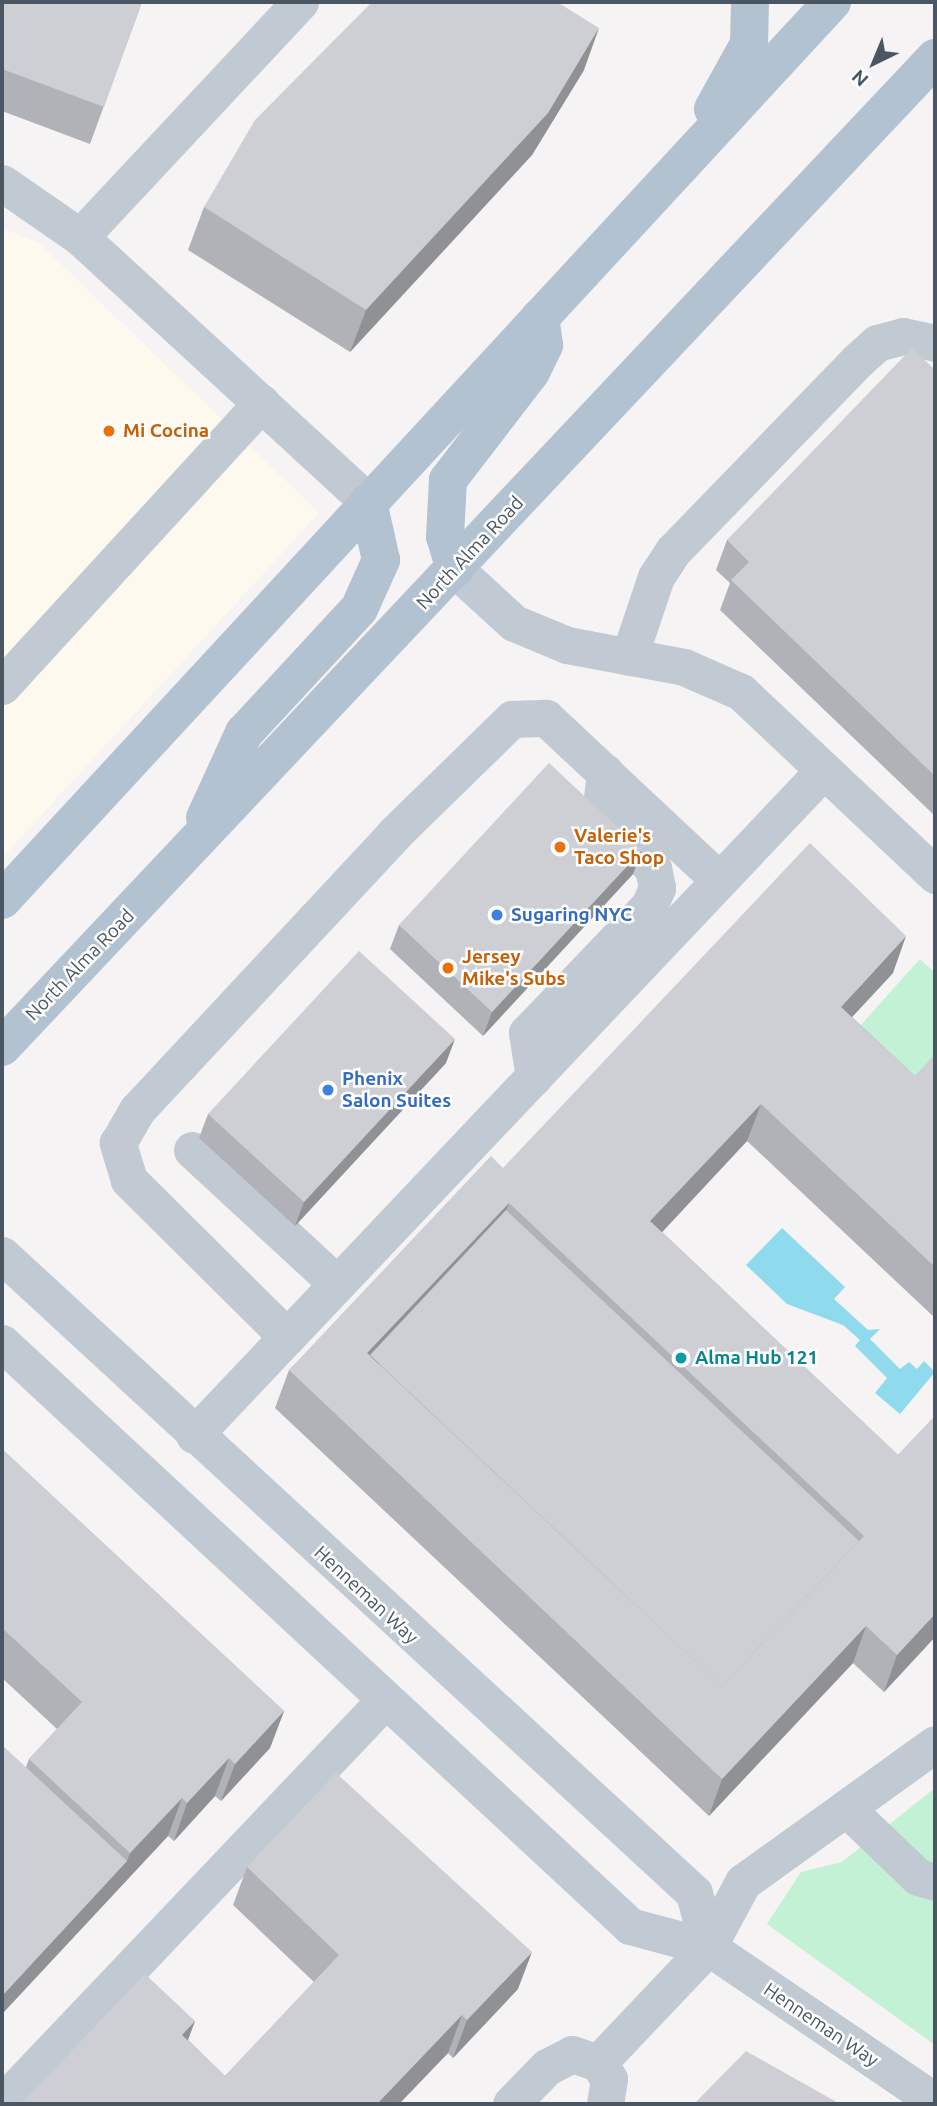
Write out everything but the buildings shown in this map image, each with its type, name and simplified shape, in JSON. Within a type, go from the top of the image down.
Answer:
[{"type":"main road","points":[[684,162],[749,44],[750,2]]},
{"type":"main road","points":[[2,900],[832,2]]},
{"type":"main road","name":"North Alma Road","points":[[2,1047],[935,58]]},
{"type":"main road","points":[[455,569],[445,537],[448,480],[531,372],[544,345],[540,317]]},
{"type":"main road","points":[[192,846],[244,733],[359,609],[381,560],[368,502]]},
{"type":"street","points":[[80,237],[300,2]]},
{"type":"street","points":[[2,183],[80,237],[368,502]]},
{"type":"street","points":[[629,657],[656,577],[673,551],[786,458],[877,343],[903,336],[935,344]]},
{"type":"street","points":[[2,686],[261,403]]},
{"type":"street","points":[[455,569],[514,623],[566,645],[684,667],[741,692],[935,875]]},
{"type":"street","points":[[287,1337],[129,1180],[118,1143],[156,1089],[394,834],[512,719],[546,718],[719,880]]},
{"type":"street","points":[[194,1435],[823,771]]},
{"type":"street","points":[[534,1077],[527,1033],[649,906],[657,888],[653,868],[600,815],[606,772]]},
{"type":"street","points":[[192,1150],[337,1284]]},
{"type":"street","name":"Henneman Way","points":[[2,1255],[194,1435],[694,1893],[708,1947]]},
{"type":"street","name":"Henneman Way","points":[[2,1343],[630,1926],[708,1947],[935,2101]]},
{"type":"street","points":[[2,2103],[386,1700]]},
{"type":"street","points":[[598,2063],[708,1947],[743,1882],[848,1810],[935,1744]]},
{"type":"street","points":[[848,1810],[918,1877],[935,1882]]},
{"type":"street","points":[[511,2104],[558,2058],[579,2054],[598,2063],[609,2079],[605,2104]]},
{"type":"shaded area","points":[[2,228],[39,243],[319,513],[2,858]]},
{"type":"green space","points":[[920,959],[935,973],[935,1066],[901,1101],[842,1046]]},
{"type":"green space","points":[[935,1788],[935,2045],[767,1924],[801,1872],[842,1862]]},
{"type":"water","points":[[782,1228],[845,1287],[834,1299],[868,1330],[880,1329],[870,1339],[900,1369],[909,1362],[917,1369],[924,1361],[935,1372],[900,1414],[875,1393],[887,1378],[855,1346],[860,1340],[843,1325],[787,1304],[746,1265]]},
{"type":"place","name":"Mi Cocina","points":[[109,431]]},
{"type":"place","name":"Valerie's Taco Shop","points":[[560,847]]},
{"type":"place","name":"Sugaring NYC","points":[[497,915]]},
{"type":"place","name":"Jersey Mike's Subs","points":[[448,968]]},
{"type":"place","name":"Phenix Salon Suites","points":[[328,1090]]},
{"type":"place","name":"Alma Hub 121","points":[[681,1358]]}]
